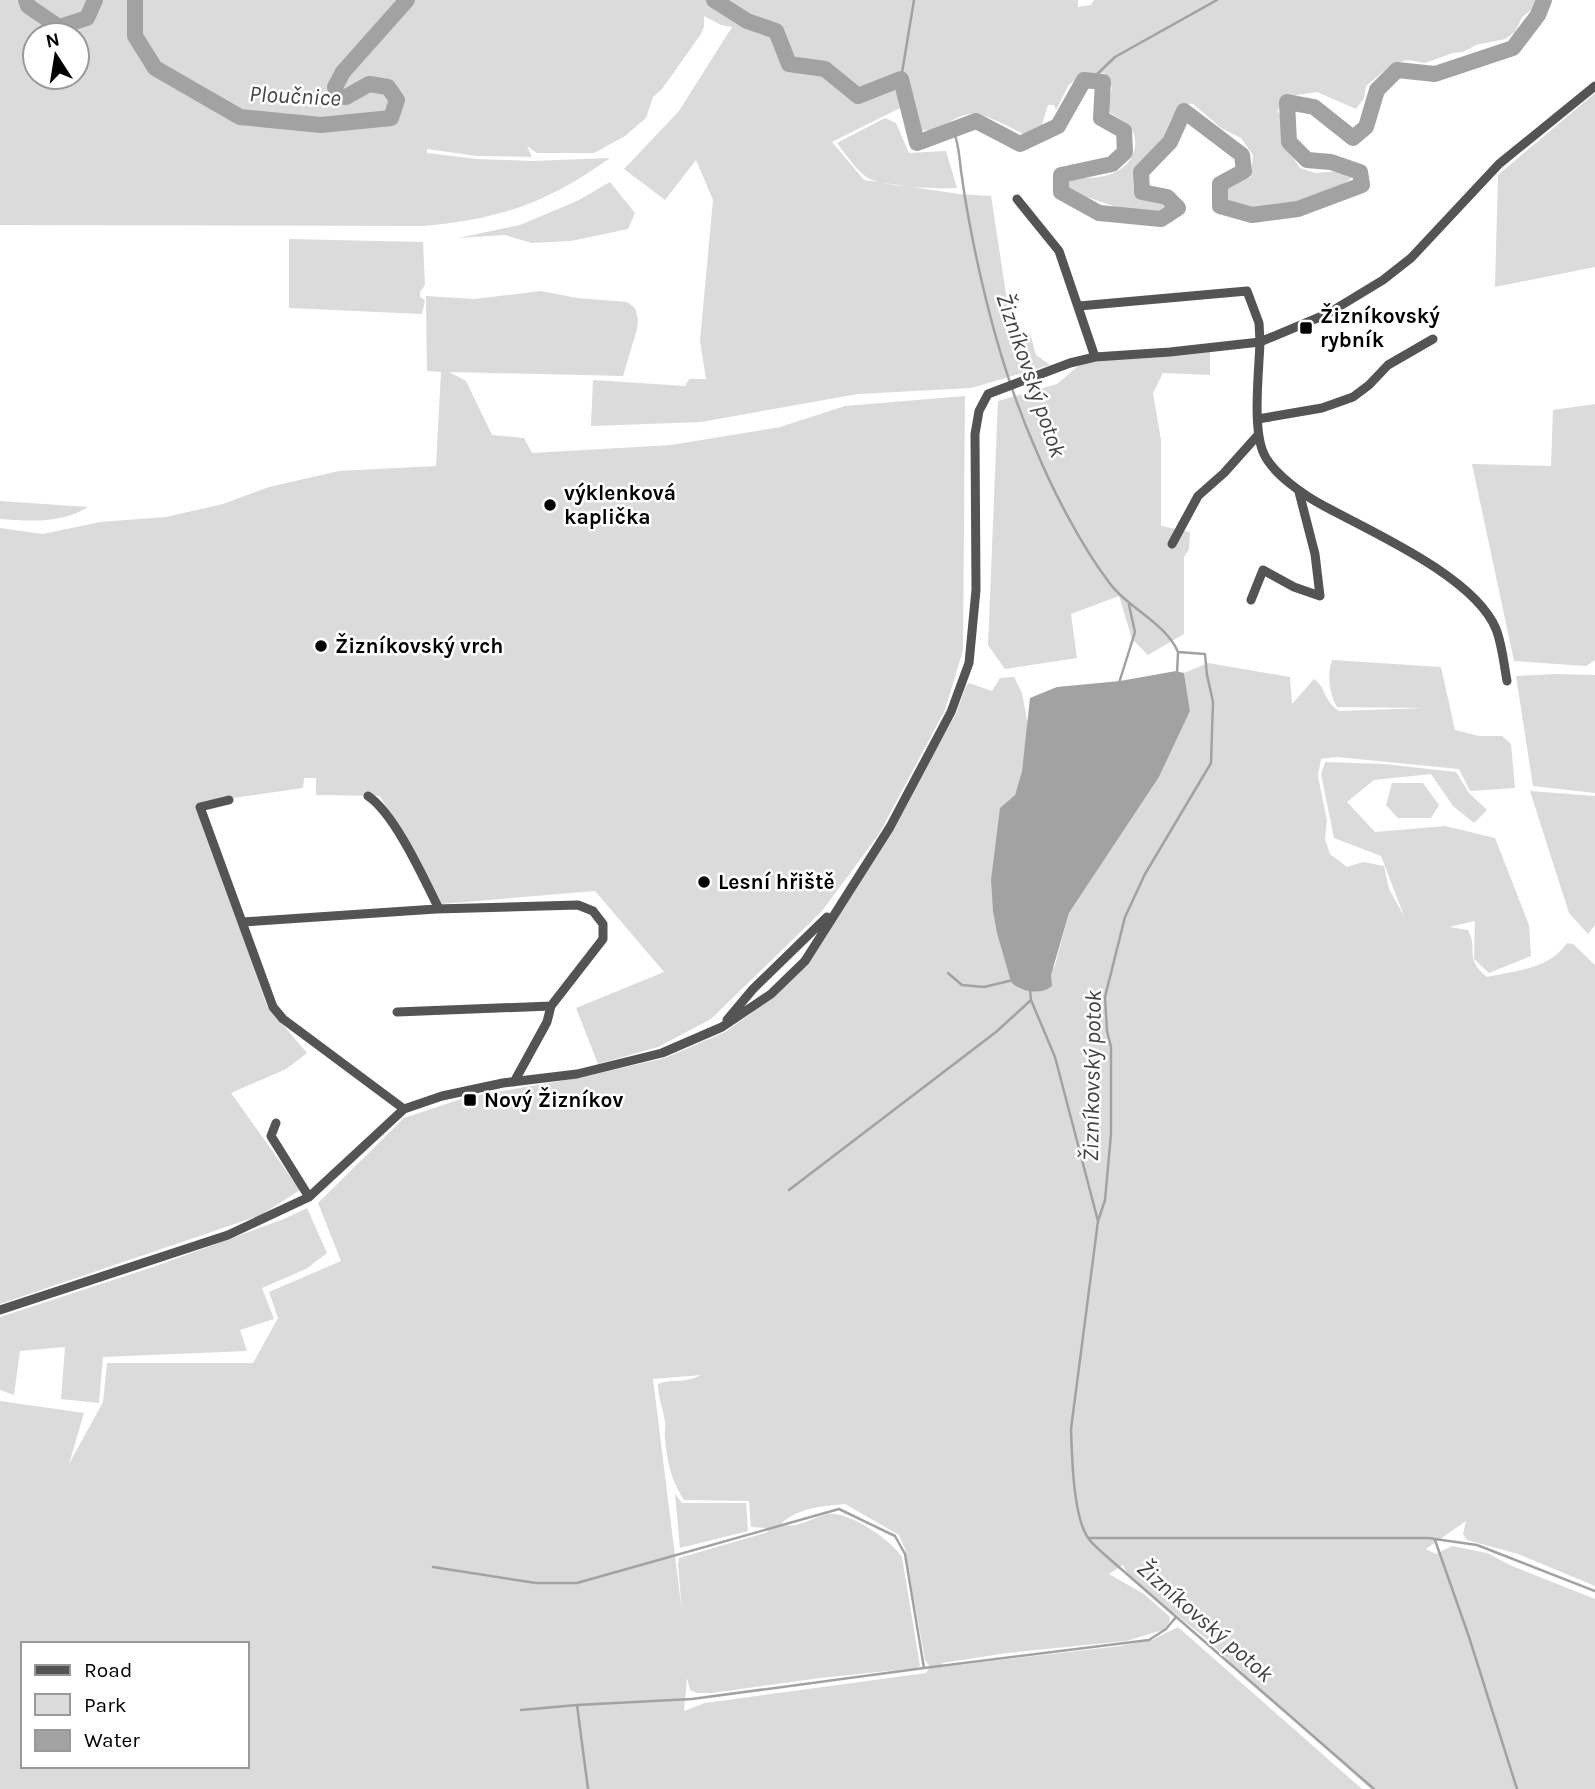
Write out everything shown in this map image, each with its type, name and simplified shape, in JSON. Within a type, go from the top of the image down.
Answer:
[{"type":"street","points":[[0,1310],[228,1235],[309,1197],[404,1109],[442,1096],[513,1082],[577,1074],[662,1053],[722,1027],[771,994],[804,961],[890,827],[951,712],[969,663],[976,590],[975,434],[979,411],[988,394],[996,389],[1095,357],[1260,342],[1327,314],[1383,280],[1412,258],[1499,164],[1595,86]]},
{"type":"street","points":[[1017,199],[1059,251],[1095,357]]},
{"type":"street","points":[[1079,306],[1247,290],[1259,323],[1258,435],[1265,456],[1298,492],[1426,562],[1466,590],[1486,612],[1496,629],[1507,681]]},
{"type":"street","points":[[1258,419],[1322,408],[1353,397],[1388,366],[1433,339]]},
{"type":"street","points":[[1172,544],[1198,496],[1224,473],[1258,435]]},
{"type":"street","points":[[1251,600],[1263,570],[1294,587],[1320,596],[1315,554],[1298,492]]},
{"type":"street","points":[[368,796],[378,803],[397,831],[439,909]]},
{"type":"street","points":[[229,800],[200,807],[273,1007],[283,1019],[404,1109]]},
{"type":"street","points":[[243,922],[439,909],[578,905],[593,911],[603,924],[603,939],[551,1006],[547,1023],[513,1082]]},
{"type":"street","points":[[722,1027],[752,989],[838,906]]},
{"type":"street","points":[[397,1012],[551,1006]]},
{"type":"street","points":[[275,1123],[271,1136],[309,1197]]},
{"type":"green space","points":[[0,0],[1078,0],[1078,7],[1091,5],[1094,0],[1545,0],[1522,17],[1515,32],[1505,39],[1476,45],[1463,52],[1425,63],[1407,60],[1391,65],[1366,86],[1364,98],[1356,109],[1317,92],[1285,97],[1277,112],[1280,113],[1285,146],[1300,168],[1315,173],[1338,171],[1354,176],[1339,188],[1268,211],[1221,200],[1220,196],[1229,186],[1251,177],[1253,155],[1241,138],[1221,128],[1193,104],[1186,104],[1175,113],[1154,154],[1135,173],[1133,188],[1141,196],[1169,204],[1167,210],[1137,214],[1072,192],[1063,181],[1065,177],[1097,177],[1117,171],[1131,158],[1135,147],[1131,128],[1106,110],[1112,88],[1105,73],[1082,74],[1068,86],[1056,110],[1054,105],[1048,105],[1041,128],[1027,136],[976,114],[963,115],[927,131],[919,130],[909,108],[910,103],[832,142],[864,180],[991,196],[1013,339],[1030,333],[1036,355],[1050,365],[971,388],[858,394],[701,422],[591,426],[593,380],[685,386],[689,379],[706,379],[700,341],[713,200],[696,160],[665,200],[624,169],[679,111],[732,27],[721,25],[704,16],[701,34],[662,89],[653,97],[646,118],[625,136],[594,153],[537,153],[527,146],[532,157],[477,156],[427,149],[427,153],[477,159],[533,161],[610,158],[565,187],[522,206],[477,219],[424,226],[0,225]]},
{"type":"green space","points":[[1595,93],[1595,267],[1495,287],[1498,175]]},
{"type":"green space","points":[[885,118],[896,123],[909,153],[946,151],[957,188],[890,184],[872,180],[862,173],[837,143]]},
{"type":"green space","points":[[610,182],[635,213],[628,229],[571,241],[532,243],[505,235],[458,238],[520,225],[577,201]]},
{"type":"green space","points":[[289,239],[423,242],[425,285],[420,297],[425,300],[422,314],[289,308]]},
{"type":"green space","points":[[541,291],[577,298],[627,302],[635,308],[638,319],[623,376],[449,372],[466,381],[492,435],[524,438],[532,453],[671,445],[780,427],[845,406],[965,396],[963,650],[945,710],[879,834],[822,911],[711,1019],[658,1047],[598,1064],[576,1008],[664,972],[595,891],[441,904],[380,796],[316,795],[316,778],[304,778],[303,788],[205,802],[199,811],[267,1006],[307,1053],[286,1069],[231,1093],[300,1190],[261,1215],[0,1304],[0,528],[43,534],[100,522],[166,517],[223,504],[269,487],[339,471],[436,466],[441,372],[427,371],[426,296],[474,299]]},
{"type":"green space","points":[[1210,350],[1210,375],[1163,373],[1153,393],[1161,440],[1161,526],[1190,532],[1189,549],[1184,557],[1184,634],[1148,655],[1132,639],[1119,596],[1071,614],[1077,658],[1005,669],[988,645],[998,401],[1057,384],[1084,361]]},
{"type":"green space","points":[[1595,404],[1595,660],[1586,666],[1514,661],[1472,464],[1551,466],[1553,410]]},
{"type":"green space","points":[[0,501],[88,507],[56,519],[0,519]]},
{"type":"green space","points":[[1332,660],[1441,667],[1455,730],[1479,736],[1502,736],[1511,744],[1515,788],[1470,791],[1459,769],[1337,757],[1321,759],[1318,776],[1327,821],[1325,839],[1330,854],[1347,867],[1363,862],[1384,866],[1389,889],[1404,916],[1381,856],[1334,838],[1321,774],[1325,762],[1384,764],[1456,772],[1469,793],[1487,810],[1474,823],[1453,806],[1431,774],[1374,780],[1347,802],[1375,832],[1445,826],[1495,838],[1529,925],[1531,956],[1489,973],[1474,959],[1475,921],[1449,927],[1468,930],[1475,964],[1487,977],[1541,964],[1551,959],[1567,943],[1573,944],[1595,965],[1595,1586],[1518,1554],[1467,1540],[1463,1534],[1466,1521],[1426,1549],[1436,1554],[1452,1546],[1487,1553],[1512,1566],[1595,1599],[1595,1789],[1371,1789],[1248,1680],[1210,1642],[1139,1585],[1123,1565],[1109,1574],[1144,1594],[1170,1617],[1163,1630],[1126,1641],[1007,1653],[942,1663],[942,1667],[1120,1646],[1152,1640],[1178,1627],[1362,1789],[0,1789],[0,1401],[84,1413],[69,1464],[103,1402],[107,1363],[253,1363],[278,1318],[269,1292],[341,1261],[318,1203],[404,1118],[467,1097],[578,1078],[665,1058],[725,1032],[774,997],[844,905],[956,714],[969,683],[992,691],[1000,678],[1014,677],[1022,693],[1028,726],[1022,771],[1015,795],[1000,809],[1011,982],[1020,989],[1038,992],[1055,965],[1069,913],[1159,777],[1190,711],[1184,673],[1208,663],[1290,677],[1292,704],[1314,679],[1339,711],[1427,708],[1337,707],[1332,696]],"holes":[[[701,1375],[658,1384],[667,1455],[676,1485],[684,1500],[749,1501],[751,1527],[766,1528],[768,1532],[679,1558],[682,1612],[653,1379]],[[845,1504],[899,1535],[905,1549],[925,1660],[930,1667],[926,1673],[705,1703],[684,1711],[687,1678],[690,1690],[712,1693],[920,1666],[902,1557],[897,1550],[869,1528],[837,1514],[828,1514],[793,1525],[781,1524],[802,1511]]]},
{"type":"green space","points":[[1595,675],[1595,793],[1533,786],[1516,676]]},
{"type":"green space","points":[[1392,783],[1423,783],[1439,805],[1431,818],[1398,818],[1386,805]]},
{"type":"green space","points":[[1530,791],[1595,796],[1595,925],[1588,934],[1569,913]]},
{"type":"green space","points":[[307,1208],[327,1253],[306,1269],[262,1288],[274,1319],[240,1330],[247,1351],[103,1357],[99,1403],[61,1399],[65,1347],[20,1351],[14,1395],[0,1390],[0,1317],[156,1266]]},
{"type":"green space","points":[[675,1494],[682,1503],[746,1503],[748,1531],[680,1548]]},
{"type":"water","points":[[1176,671],[1184,673],[1190,711],[1159,777],[1069,913],[1051,975],[1052,986],[1037,992],[1020,989],[1011,982],[997,933],[991,880],[1000,808],[1015,795],[1022,771],[1030,698],[1057,687],[1120,681]]},
{"type":"waterway","name":"Ploučnice","points":[[26,0],[28,6],[59,27],[87,18],[95,0]]},
{"type":"waterway","name":"Ploučnice","points":[[135,0],[135,36],[155,68],[240,117],[321,125],[391,118],[397,100],[388,87],[369,84],[346,97],[337,96],[335,87],[343,72],[407,0]]},
{"type":"waterway","name":"Ploučnice","points":[[714,0],[747,21],[776,31],[789,64],[825,69],[858,96],[901,79],[917,143],[976,121],[1020,144],[1058,126],[1084,80],[1103,82],[1101,118],[1124,131],[1125,152],[1112,164],[1061,175],[1061,192],[1099,213],[1161,219],[1178,208],[1167,197],[1142,192],[1141,172],[1170,142],[1184,111],[1242,155],[1244,171],[1220,184],[1220,206],[1252,215],[1298,209],[1362,185],[1360,172],[1331,162],[1307,160],[1289,142],[1287,102],[1314,107],[1353,138],[1366,127],[1377,90],[1397,70],[1435,74],[1513,48],[1538,15],[1544,0]]},
{"type":"waterway","points":[[901,79],[914,0]]},
{"type":"waterway","points":[[1090,81],[1115,57],[1217,0]]},
{"type":"waterway","name":"Žizníkovský potok","points":[[953,130],[975,251],[993,327],[1008,377],[1043,466],[1078,535],[1116,591],[1155,623],[1172,641],[1178,652],[1205,654],[1213,702],[1211,763],[1145,874],[1125,917],[1105,997],[1111,1047],[1111,1134],[1105,1200],[1098,1221],[1071,1429],[1074,1487],[1080,1517],[1089,1539],[1097,1547],[1374,1789]]},
{"type":"waterway","points":[[1119,683],[1135,632],[1129,605]]},
{"type":"waterway","points":[[1177,674],[1178,653]]},
{"type":"waterway","points":[[948,973],[962,985],[984,987],[1013,980]]},
{"type":"waterway","points":[[1030,990],[1031,1000],[1055,1057],[1098,1221]]},
{"type":"waterway","points":[[789,1190],[996,1032],[1031,1000]]},
{"type":"waterway","points":[[433,1567],[536,1583],[577,1583],[839,1509],[895,1536],[905,1554],[924,1668],[1149,1640],[1166,1629],[1176,1617]]},
{"type":"waterway","points":[[1089,1538],[1428,1538],[1477,1545],[1595,1591]]},
{"type":"waterway","points":[[1435,1540],[1517,1789]]},
{"type":"waterway","points":[[588,1789],[577,1705],[692,1699],[924,1668]]},
{"type":"waterway","points":[[521,1710],[577,1705]]},
{"type":"place","name":"Žizníkovský rybník","points":[[1306,328]]},
{"type":"place","name":"výklenková kaplička","points":[[550,505]]},
{"type":"place","name":"Žizníkovský vrch","points":[[321,646]]},
{"type":"place","name":"Lesní hřiště","points":[[704,882]]},
{"type":"place","name":"Nový Žizníkov","points":[[470,1100]]}]
